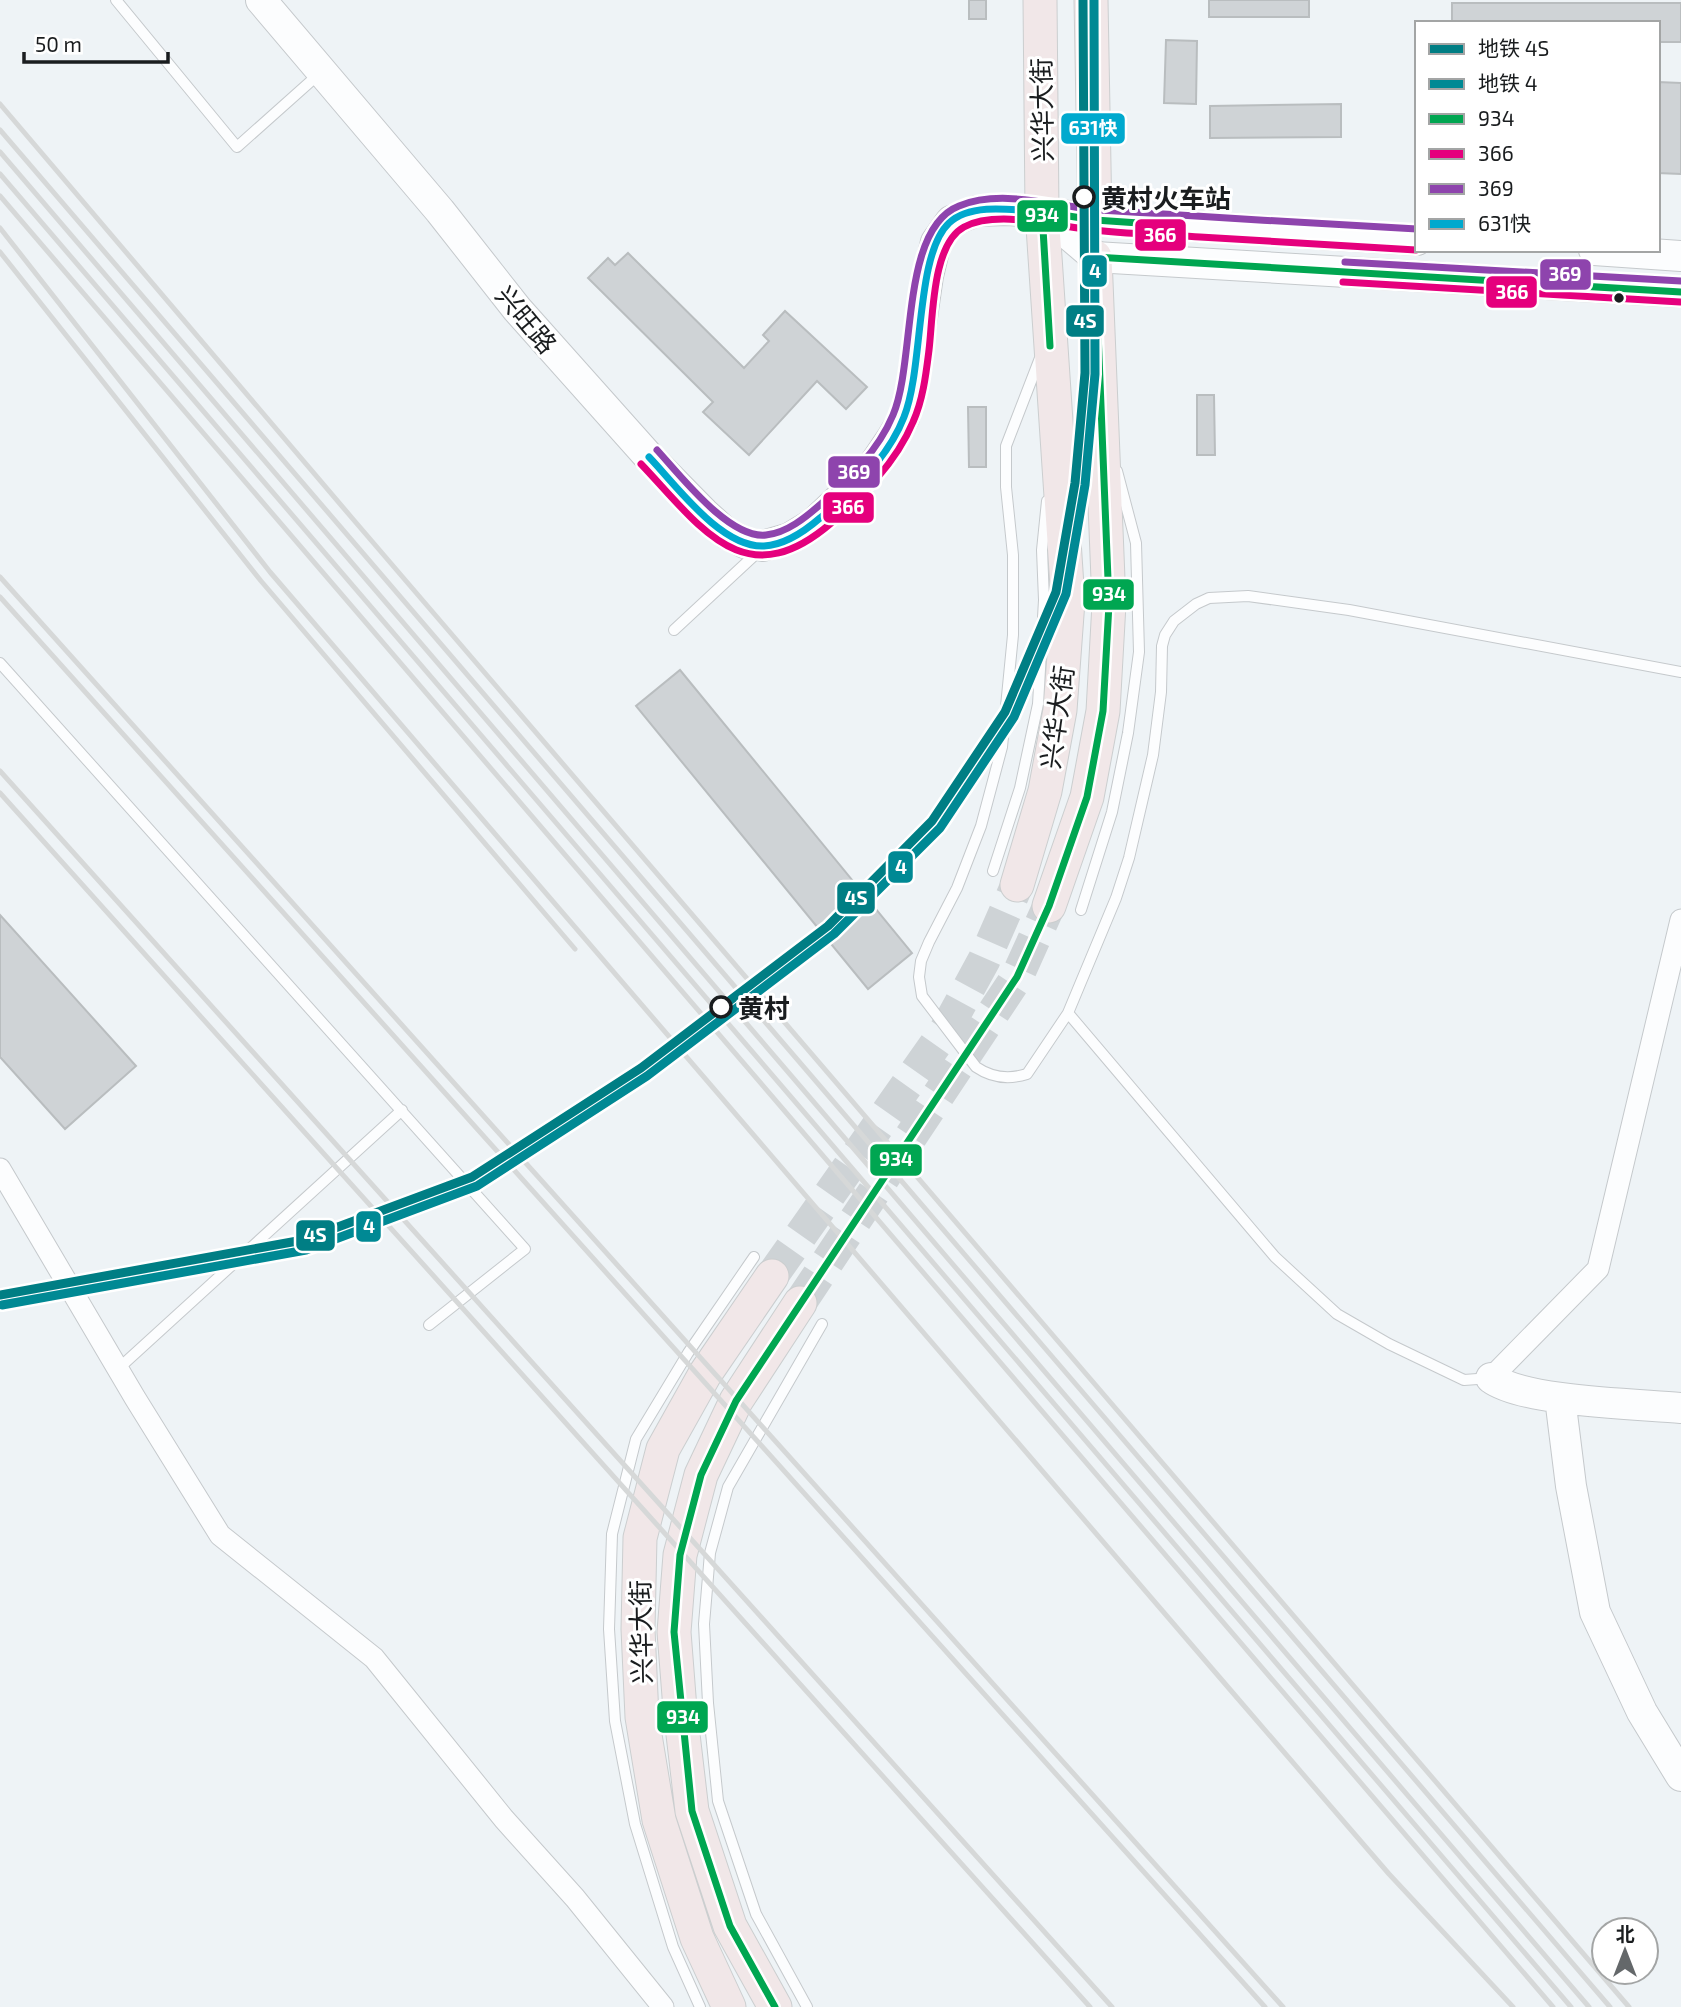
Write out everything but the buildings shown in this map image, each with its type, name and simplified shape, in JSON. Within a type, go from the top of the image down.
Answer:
[{"type":"main road","name":"兴旺路","points":[[261,0],[440,211],[517,309],[649,457],[726,533],[745,543],[763,546]]},
{"type":"main road","name":"兴华大街","points":[[1005,878],[1045,791],[1060,709],[1068,601],[1042,212],[1040,0]]},
{"type":"main road","name":"兴华大街","points":[[1091,0],[1095,220]]},
{"type":"main road","points":[[763,546],[790,538],[813,524],[834,506],[871,469],[904,418],[912,386],[928,276],[936,242],[951,221],[977,211],[1042,212],[1095,220],[1415,240]]},
{"type":"main road","points":[[1042,212],[1095,257],[1681,292]]},
{"type":"main road","points":[[1095,220],[1095,257]]},
{"type":"main road","points":[[1623,252],[1681,256]]},
{"type":"main road","name":"兴华大街","points":[[1065,908],[1103,711],[1109,604],[1095,257]]},
{"type":"main road","name":"兴华大街","points":[[729,2007],[696,1937],[659,1821],[642,1717],[638,1629],[640,1538],[663,1449],[763,1266]]},
{"type":"main road","name":"兴华大街","points":[[775,2007],[730,1926],[692,1811],[674,1632],[680,1555],[701,1475],[736,1401],[811,1314]]},
{"type":"main road","points":[[1491,1378],[1502,1385],[1560,1398],[1681,1408]]},
{"type":"main road","points":[[1560,1398],[1571,1486],[1595,1612],[1642,1712],[1681,1776]]},
{"type":"street","points":[[1491,1378],[1598,1269],[1681,920]]},
{"type":"street","points":[[0,1169],[220,1535],[374,1658],[504,1819],[575,1898],[663,2007]]},
{"type":"lane","points":[[116,0],[237,147],[322,71]]},
{"type":"lane","points":[[1049,334],[1006,446],[1006,487],[1013,555],[1013,635],[1002,747],[981,826],[957,888],[929,942],[919,977],[922,996],[927,1004],[976,1067],[985,1073],[1003,1078],[1027,1074],[1068,1013],[1116,898],[1129,858],[1153,755],[1165,635],[1181,614],[1196,604],[1209,598],[1261,597],[1349,610],[1681,672]]},
{"type":"lane","points":[[674,630],[763,546]]},
{"type":"lane","points":[[0,663],[525,1249],[429,1325]]},
{"type":"lane","points":[[1068,1013],[1275,1257],[1337,1314],[1388,1343],[1464,1380],[1491,1378]]},
{"type":"lane","points":[[118,1369],[402,1111]]},
{"type":"lane","points":[[700,2007],[673,1947],[635,1824],[615,1721],[609,1629],[612,1534],[636,1439],[688,1353],[763,1266]]},
{"type":"lane","points":[[807,2007],[756,1914],[718,1801],[708,1703],[704,1624],[710,1553],[728,1487],[811,1314]]},
{"type":"tunnel","points":[[772,1276],[947,1028],[984,960],[1017,885]]},
{"type":"tunnel","points":[[800,1303],[1017,977],[1049,906]]},
{"type":"railway","points":[[0,104],[1629,2007]]},
{"type":"railway","points":[[0,130],[1610,2007]]},
{"type":"railway","points":[[0,152],[1589,2007]]},
{"type":"railway","points":[[0,174],[1571,2007]]},
{"type":"railway","points":[[0,196],[1553,2007]]},
{"type":"railway","points":[[0,228],[270,572],[1389,1874],[1513,2007]]},
{"type":"railway","points":[[0,252],[261,581],[575,949]]},
{"type":"railway","points":[[0,577],[1283,2007]]},
{"type":"railway","points":[[0,597],[1265,2007]]},
{"type":"railway","points":[[0,771],[1112,2007]]},
{"type":"railway","points":[[0,793],[1090,2007]]},
{"type":"metro line","name":"4S","points":[[0,1295],[303,1240],[472,1177],[641,1068],[828,926],[932,821],[1005,712],[1056,592],[1075,483],[1085,373],[1083,0]]},
{"type":"metro line","name":"4","points":[[2,1305],[306,1250],[477,1186],[647,1076],[834,934],[940,828],[1014,717],[1066,594],[1085,485],[1095,374],[1094,0]]},
{"type":"transit line","name":"631快","points":[[1091,0],[1095,257]]},
{"type":"transit line","name":"369","points":[[657,450],[706,503],[737,527],[752,534],[774,534],[796,524],[809,514],[862,464],[887,428],[900,391],[912,299],[927,241],[940,219],[959,206],[976,201],[1029,200],[1100,210],[1415,229]]},
{"type":"transit line","name":"631快","points":[[649,457],[700,513],[732,537],[748,544],[764,546],[787,540],[801,532],[833,508],[869,473],[897,432],[904,417],[915,370],[930,260],[938,238],[949,223],[958,216],[981,210],[1042,212]]},
{"type":"transit line","name":"934","points":[[1050,346],[1042,212],[1095,220],[1168,225]]},
{"type":"transit line","name":"366","points":[[641,464],[704,529],[725,545],[748,553],[772,554],[800,545],[830,524],[878,478],[906,437],[924,387],[933,302],[940,265],[953,236],[964,227],[978,222],[1011,219],[1120,232],[1415,250]]},
{"type":"transit line","name":"934","points":[[775,2007],[730,1926],[692,1811],[674,1632],[680,1555],[701,1475],[736,1401],[1017,977],[1049,906],[1087,797],[1103,711],[1109,604],[1095,257],[1681,292]]},
{"type":"transit line","name":"369","points":[[1345,262],[1681,281]]},
{"type":"transit line","name":"366","points":[[1343,282],[1680,302]]},
{"type":"place","name":"黄村火车站","points":[[1084,197]]},
{"type":"place","name":"黄村","points":[[721,1007]]}]
